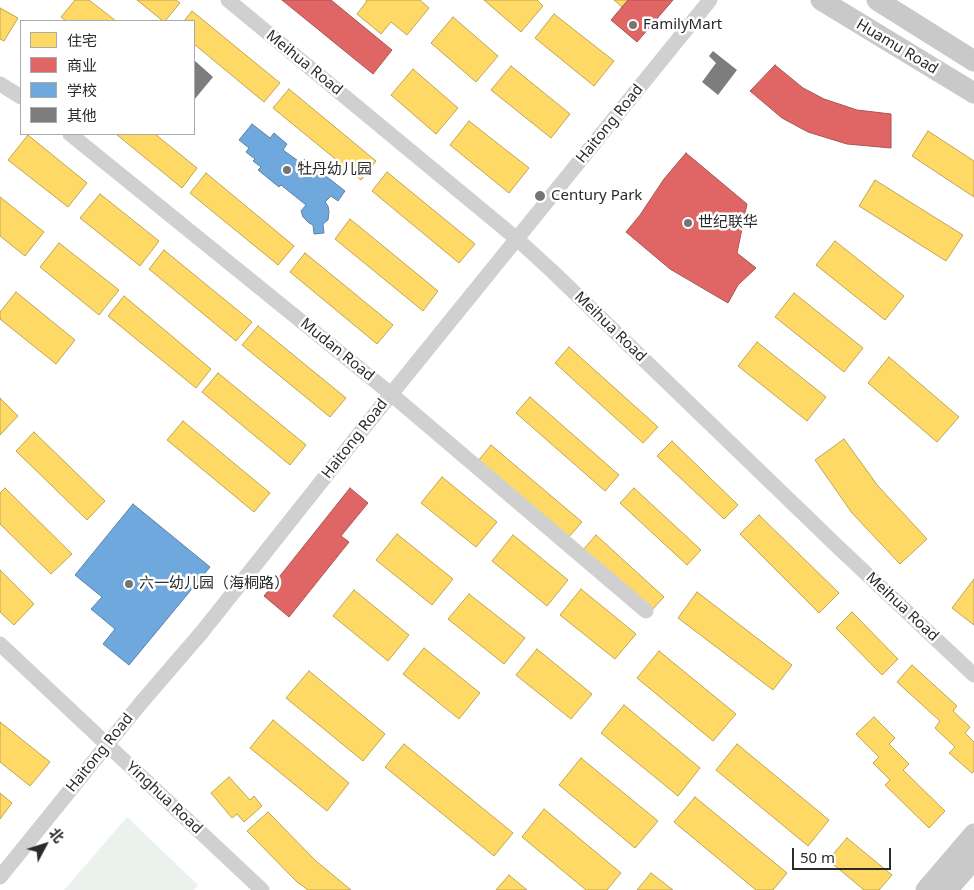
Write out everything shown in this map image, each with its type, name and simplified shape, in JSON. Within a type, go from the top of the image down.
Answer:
[{"type":"main road","name":"Huamu Road","points":[[821,0],[974,93]]},
{"type":"main road","name":"Huamu Road","points":[[877,0],[974,61]]},
{"type":"main road","points":[[926,890],[974,834]]},
{"type":"main road","points":[[947,890],[974,858]]},
{"type":"street","name":"Meihua Road","points":[[228,0],[516,239],[557,276],[838,547],[974,675]]},
{"type":"street","name":"Haitong Road","points":[[0,877],[140,704],[202,632],[391,394],[710,0]]},
{"type":"street","points":[[0,84],[20,96]]},
{"type":"street","name":"Mudan Road","points":[[71,135],[391,394],[646,611]]},
{"type":"street","name":"Yinghua Road","points":[[0,644],[262,890]]},
{"type":"shaded area","points":[[127,817],[198,885],[194,890],[64,890]]},
{"type":"building: 住宅","points":[[75,0],[89,0],[115,20],[65,20],[61,17]]},
{"type":"building: 住宅","points":[[137,0],[176,0],[180,3],[166,20],[162,20]]},
{"type":"building: 住宅","points":[[366,0],[420,0],[429,8],[407,35],[391,22],[381,34],[357,14]]},
{"type":"building: 住宅","points":[[484,0],[537,0],[543,6],[521,32]]},
{"type":"building: 住宅","points":[[614,0],[628,0],[622,7]]},
{"type":"building: 住宅","points":[[0,8],[18,18],[4,41],[0,39]]},
{"type":"building: 住宅","points":[[192,11],[280,83],[264,102],[195,45],[195,20],[185,20]]},
{"type":"building: 住宅","points":[[554,14],[614,61],[594,86],[535,38]]},
{"type":"building: 住宅","points":[[453,17],[498,56],[476,82],[431,43]]},
{"type":"building: 住宅","points":[[511,66],[570,114],[551,138],[491,90]]},
{"type":"building: 住宅","points":[[413,69],[458,108],[436,134],[391,95]]},
{"type":"building: 住宅","points":[[289,89],[376,161],[361,180],[273,108]]},
{"type":"building: 住宅","points":[[469,121],[529,168],[509,193],[450,145]]},
{"type":"building: 住宅","points":[[928,131],[974,161],[974,197],[912,156]]},
{"type":"building: 住宅","points":[[28,135],[87,183],[68,207],[8,160]]},
{"type":"building: 住宅","points":[[117,135],[156,135],[197,168],[182,188]]},
{"type":"building: 住宅","points":[[387,172],[475,244],[459,263],[372,191]]},
{"type":"building: 住宅","points":[[206,173],[294,246],[278,265],[190,193]]},
{"type":"building: 住宅","points":[[875,180],[963,235],[946,261],[859,206]]},
{"type":"building: 住宅","points":[[100,194],[159,241],[140,266],[80,218]]},
{"type":"building: 住宅","points":[[0,197],[44,232],[25,256],[0,236]]},
{"type":"building: 住宅","points":[[350,219],[438,291],[423,311],[335,239]]},
{"type":"building: 住宅","points":[[835,241],[904,296],[885,320],[816,265]]},
{"type":"building: 住宅","points":[[59,243],[119,290],[99,315],[40,267]]},
{"type":"building: 住宅","points":[[164,250],[252,322],[236,341],[149,269]]},
{"type":"building: 住宅","points":[[305,253],[393,325],[377,344],[290,272]]},
{"type":"building: 住宅","points":[[16,292],[75,340],[56,364],[0,319],[0,312]]},
{"type":"building: 住宅","points":[[794,293],[863,348],[844,372],[775,317]]},
{"type":"building: 住宅","points":[[124,296],[211,369],[196,388],[108,316]]},
{"type":"building: 住宅","points":[[258,326],[346,398],[330,417],[242,345]]},
{"type":"building: 住宅","points":[[757,342],[826,397],[807,421],[738,366]]},
{"type":"building: 住宅","points":[[569,347],[658,427],[643,443],[555,363]]},
{"type":"building: 住宅","points":[[889,357],[959,417],[937,442],[868,383]]},
{"type":"building: 住宅","points":[[218,373],[306,445],[290,465],[202,392]]},
{"type":"building: 住宅","points":[[530,397],[619,475],[605,491],[516,413]]},
{"type":"building: 住宅","points":[[0,398],[18,416],[0,435]]},
{"type":"building: 住宅","points":[[183,421],[270,493],[254,512],[167,440]]},
{"type":"building: 住宅","points":[[34,432],[105,501],[87,520],[16,451]]},
{"type":"building: 住宅","points":[[844,439],[878,486],[927,539],[900,564],[852,513],[815,460]]},
{"type":"building: 住宅","points":[[672,441],[738,505],[724,519],[657,456]]},
{"type":"building: 住宅","points":[[491,445],[582,522],[568,538],[478,461]]},
{"type":"building: 住宅","points":[[442,477],[497,522],[476,547],[421,503]]},
{"type":"building: 住宅","points":[[5,488],[72,554],[51,574],[0,524],[0,493]]},
{"type":"building: 住宅","points":[[634,488],[701,550],[687,565],[620,503]]},
{"type":"building: 住宅","points":[[759,515],[839,593],[819,613],[740,534]]},
{"type":"building: 住宅","points":[[397,534],[453,579],[432,605],[376,560]]},
{"type":"building: 住宅","points":[[513,535],[568,580],[547,606],[492,561]]},
{"type":"building: 住宅","points":[[596,535],[664,597],[650,612],[582,551]]},
{"type":"building: 住宅","points":[[0,570],[34,604],[14,625],[0,612]]},
{"type":"building: 住宅","points":[[974,579],[974,625],[952,608]]},
{"type":"building: 住宅","points":[[581,589],[636,634],[615,659],[560,615]]},
{"type":"building: 住宅","points":[[354,590],[409,635],[388,661],[333,616]]},
{"type":"building: 住宅","points":[[697,592],[792,665],[773,690],[678,618]]},
{"type":"building: 住宅","points":[[469,594],[525,638],[504,664],[448,619]]},
{"type":"building: 住宅","points":[[852,612],[898,659],[882,675],[836,628]]},
{"type":"building: 住宅","points":[[424,648],[480,693],[459,719],[403,674]]},
{"type":"building: 住宅","points":[[537,649],[592,694],[571,719],[516,675]]},
{"type":"building: 住宅","points":[[659,651],[736,714],[713,741],[637,678]]},
{"type":"building: 住宅","points":[[912,665],[957,706],[953,711],[970,727],[965,733],[974,742],[974,771],[972,773],[949,753],[955,747],[935,728],[940,721],[897,682]]},
{"type":"building: 住宅","points":[[309,671],[385,734],[363,761],[286,698]]},
{"type":"building: 住宅","points":[[624,705],[700,768],[678,796],[601,733]]},
{"type":"building: 住宅","points":[[874,717],[895,738],[889,744],[909,764],[903,770],[945,811],[929,828],[885,785],[890,780],[873,763],[879,757],[856,734]]},
{"type":"building: 住宅","points":[[273,720],[349,783],[327,811],[250,748]]},
{"type":"building: 住宅","points":[[0,722],[50,762],[30,786],[0,762]]},
{"type":"building: 住宅","points":[[404,744],[513,833],[494,856],[385,767]]},
{"type":"building: 住宅","points":[[737,744],[829,820],[808,846],[716,770]]},
{"type":"building: 住宅","points":[[581,758],[658,821],[635,848],[559,785]]},
{"type":"building: 住宅","points":[[229,777],[250,800],[254,796],[262,806],[244,822],[237,814],[232,818],[211,793]]},
{"type":"building: 住宅","points":[[0,793],[12,803],[0,819]]},
{"type":"building: 住宅","points":[[695,797],[787,873],[773,890],[756,890],[674,822]]},
{"type":"building: 住宅","points":[[544,809],[621,873],[607,890],[586,890],[522,837]]},
{"type":"building: 住宅","points":[[268,812],[316,861],[351,890],[308,890],[296,881],[247,831]]},
{"type":"building: 住宅","points":[[847,838],[892,875],[879,890],[864,890],[828,860]]},
{"type":"building: 住宅","points":[[651,873],[673,890],[637,890]]},
{"type":"building: 住宅","points":[[509,875],[527,890],[496,890]]},
{"type":"building: 商业","points":[[282,0],[331,0],[392,50],[373,74]]},
{"type":"building: 商业","points":[[628,0],[673,0],[637,42],[611,20]]},
{"type":"building: 商业","points":[[775,65],[803,88],[824,99],[857,110],[891,114],[891,148],[847,144],[808,132],[782,118],[750,91]]},
{"type":"building: 商业","name":"世纪联华","points":[[686,153],[747,204],[737,253],[756,268],[738,285],[728,303],[670,269],[626,232],[664,179]]},
{"type":"building: 商业","points":[[350,488],[368,503],[341,536],[349,542],[289,617],[264,596]]},
{"type":"building: 学校","points":[[252,124],[270,138],[274,133],[287,144],[283,150],[301,163],[304,159],[345,191],[338,201],[331,196],[325,202],[329,212],[328,220],[323,224],[324,233],[314,234],[313,225],[303,217],[301,211],[306,205],[258,170],[261,167],[246,152],[249,148],[239,140]]},
{"type":"building: 学校","points":[[133,504],[210,567],[129,665],[103,644],[115,629],[91,609],[102,597],[75,575]]},
{"type":"building: 其他","points":[[713,51],[737,70],[718,95],[702,82],[716,63],[709,56]]},
{"type":"building: 其他","points":[[195,61],[213,77],[195,99]]},
{"type":"place","name":"FamilyMart","points":[[633,25]]},
{"type":"place","name":"牡丹幼儿园","points":[[287,170]]},
{"type":"place","name":"Century Park","points":[[540,196]]},
{"type":"place","name":"世纪联华","points":[[688,223]]},
{"type":"place","name":"六一幼儿园（海桐路）","points":[[129,584]]}]
